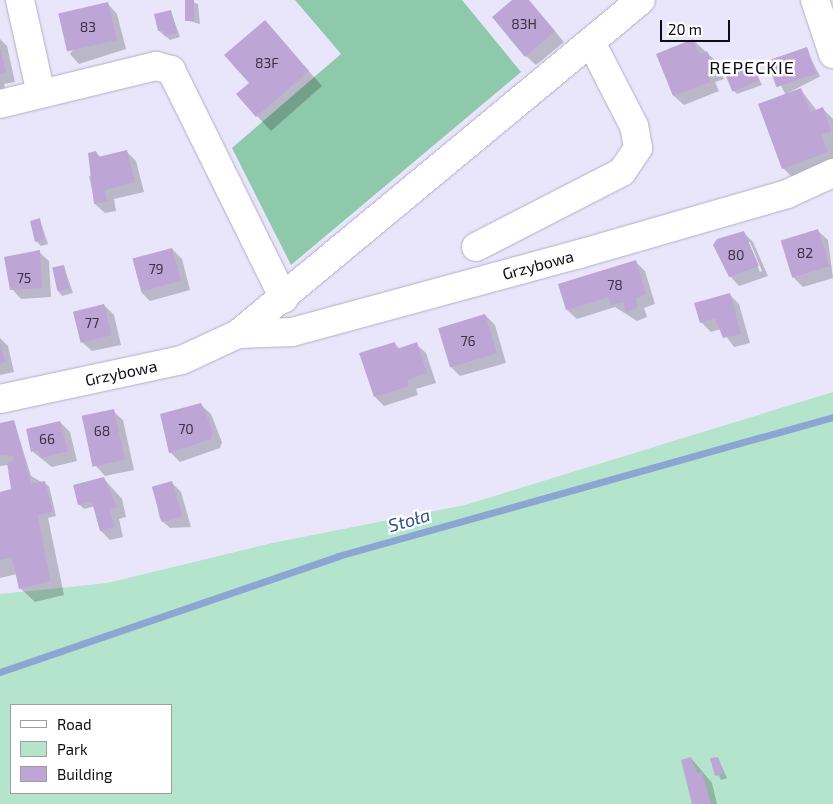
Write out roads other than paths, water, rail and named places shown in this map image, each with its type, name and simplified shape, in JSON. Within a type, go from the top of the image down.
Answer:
[{"type":"street","points":[[20,0],[41,94]]},
{"type":"street","name":"Grzybowa","points":[[0,400],[182,360],[238,334],[284,298],[641,0]]},
{"type":"street","points":[[816,0],[833,54]]},
{"type":"street","points":[[476,247],[622,172],[638,148],[634,126],[591,42]]},
{"type":"street","points":[[0,104],[156,66],[171,70],[180,84],[191,116],[284,298]]},
{"type":"street","name":"Grzybowa","points":[[238,334],[292,332],[576,255],[787,194],[833,173]]},
{"type":"waterway","name":"Stoła","points":[[0,672],[338,556],[833,417]]},
{"type":"district","name":"REPECKIE","points":[[752,67]]}]
